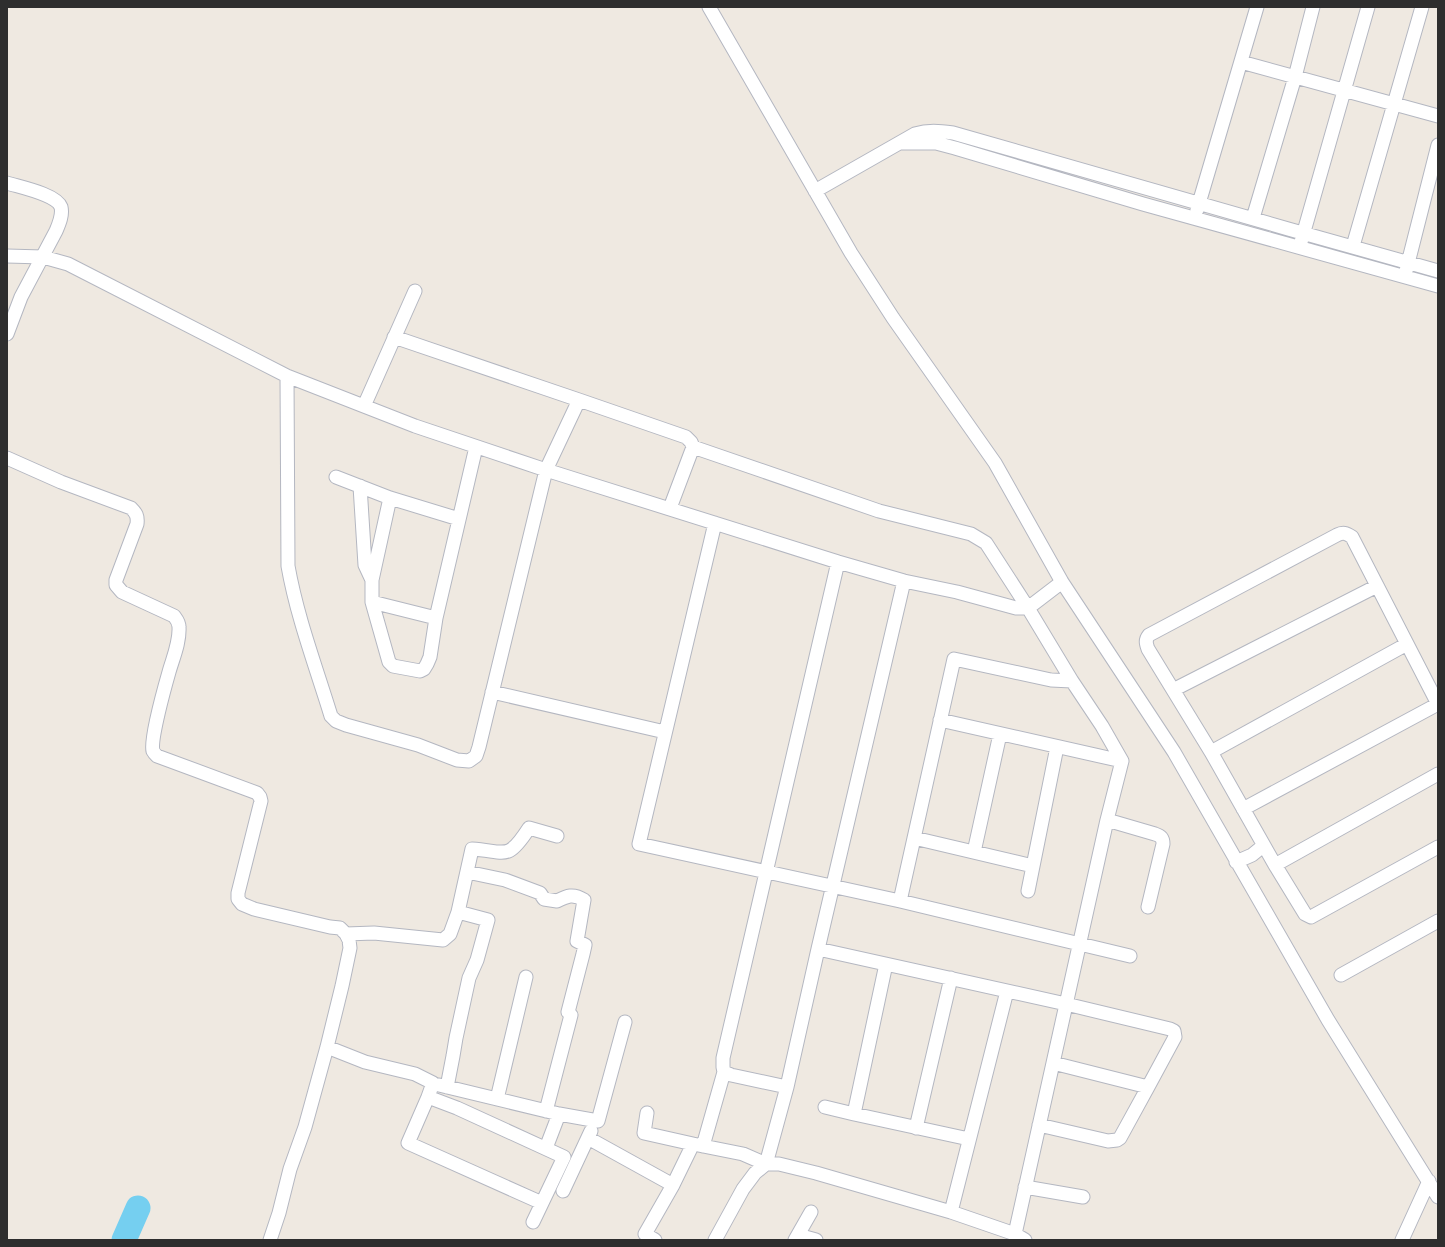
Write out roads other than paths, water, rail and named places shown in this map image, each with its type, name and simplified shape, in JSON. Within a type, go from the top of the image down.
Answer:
[{"type":"street","points":[[709,7],[851,253],[893,318],[995,462],[1062,582],[1243,859],[1328,1020],[1438,1197]]},
{"type":"street","points":[[1195,218],[1257,7]]},
{"type":"street","points":[[1253,218],[1295,77],[1313,7]]},
{"type":"street","points":[[1299,247],[1368,7]]},
{"type":"street","points":[[1353,246],[1422,7]]},
{"type":"street","points":[[1241,62],[1438,116]]},
{"type":"street","points":[[815,191],[915,134],[927,131],[953,133],[1253,218],[1303,234],[1353,246],[1438,271]]},
{"type":"street","points":[[901,143],[936,143],[955,148],[1195,218],[1438,286]]},
{"type":"street","points":[[1404,277],[1438,144]]},
{"type":"street","points":[[7,183],[54,199],[60,206],[61,212],[60,220],[43,257],[21,298],[7,334]]},
{"type":"street","points":[[7,256],[43,257],[68,264],[287,376],[415,426],[546,470],[838,562],[1016,608],[1028,608],[1062,582]]},
{"type":"street","points":[[364,406],[414,291]]},
{"type":"street","points":[[394,337],[686,437],[691,442],[692,447],[670,508]]},
{"type":"street","points":[[287,376],[288,566],[290,581],[331,716],[336,721],[346,725],[418,745],[457,760],[469,761],[476,756],[546,470],[579,400]]},
{"type":"street","points":[[390,498],[372,580],[372,602],[389,662],[398,668],[420,671],[424,669],[430,657],[436,618],[476,447]]},
{"type":"street","points":[[647,1113],[644,1133],[744,1154],[766,1164],[779,1164],[816,1173],[951,1212],[1020,1237],[1025,1187],[1107,820],[1122,761],[1102,726],[1072,681],[1028,608],[986,543],[980,538],[971,534],[879,511],[692,447]]},
{"type":"street","points":[[7,458],[61,482],[131,508],[135,513],[138,518],[137,524],[116,580],[116,585],[122,592],[174,616],[180,627],[177,648],[169,672],[157,722],[153,752],[157,756],[257,793],[260,797],[238,892],[238,899],[242,904],[254,909],[340,928],[349,940],[350,948],[327,1047],[305,1127],[290,1169],[280,1212],[270,1240]]},
{"type":"street","points":[[336,477],[390,498],[459,519]]},
{"type":"street","points":[[360,486],[365,565],[372,580]]},
{"type":"street","points":[[715,523],[639,844],[900,901],[1130,956]]},
{"type":"street","points":[[1243,809],[1438,704],[1352,537],[1347,533],[1337,535],[1149,635],[1146,643],[1148,649],[1211,752],[1243,809],[1253,824],[1274,865],[1305,914],[1311,917],[1438,847]]},
{"type":"street","points":[[655,1240],[645,1234],[698,1145],[724,1072],[723,1058],[838,562]]},
{"type":"street","points":[[716,1240],[743,1189],[755,1173],[766,1164],[787,1087],[904,580]]},
{"type":"street","points":[[1173,690],[1377,586]]},
{"type":"street","points":[[372,602],[436,618]]},
{"type":"street","points":[[1211,752],[1407,644]]},
{"type":"street","points":[[900,901],[954,659],[1050,680],[1072,681]]},
{"type":"street","points":[[492,692],[665,732]]},
{"type":"street","points":[[940,720],[1122,761]]},
{"type":"street","points":[[974,852],[1000,734]]},
{"type":"street","points":[[1028,891],[1057,747]]},
{"type":"street","points":[[1274,865],[1438,774]]},
{"type":"street","points":[[1107,820],[1155,834],[1160,836],[1163,840],[1148,907]]},
{"type":"street","points":[[346,934],[374,933],[443,940],[450,934],[458,912],[472,849],[486,850],[501,854],[512,850],[519,844],[529,828],[557,836]]},
{"type":"street","points":[[914,838],[1033,866]]},
{"type":"street","points":[[1243,859],[1263,846]]},
{"type":"street","points":[[467,872],[505,880],[540,893],[544,899],[557,901],[567,896],[578,896],[584,900],[577,941],[585,945],[568,1012],[571,1015],[546,1111]]},
{"type":"street","points":[[447,1087],[469,978],[477,960],[488,920],[458,912]]},
{"type":"street","points":[[1341,975],[1438,921]]},
{"type":"street","points":[[818,949],[1066,1004],[1174,1031],[1175,1036],[1120,1138],[1117,1140],[1108,1141],[1039,1125]]},
{"type":"street","points":[[854,1114],[886,964]]},
{"type":"street","points":[[497,1099],[526,977]]},
{"type":"street","points":[[916,1128],[951,978]]},
{"type":"street","points":[[951,1212],[1006,991]]},
{"type":"street","points":[[327,1047],[365,1062],[415,1074],[433,1084],[559,1114],[598,1121],[625,1022]]},
{"type":"street","points":[[1053,1063],[1148,1087]]},
{"type":"street","points":[[724,1072],[731,1075],[787,1087]]},
{"type":"street","points":[[433,1084],[408,1143],[542,1203]]},
{"type":"street","points":[[428,1097],[457,1108],[564,1157],[533,1222]]},
{"type":"street","points":[[825,1107],[969,1139]]},
{"type":"street","points":[[546,1148],[559,1114]]},
{"type":"street","points":[[563,1191],[591,1132],[673,1185]]},
{"type":"street","points":[[1402,1240],[1429,1181]]},
{"type":"street","points":[[1025,1187],[1083,1197]]},
{"type":"street","points":[[811,1212],[797,1237],[813,1240]]},
{"type":"waterway","points":[[124,1240],[138,1208]]}]
